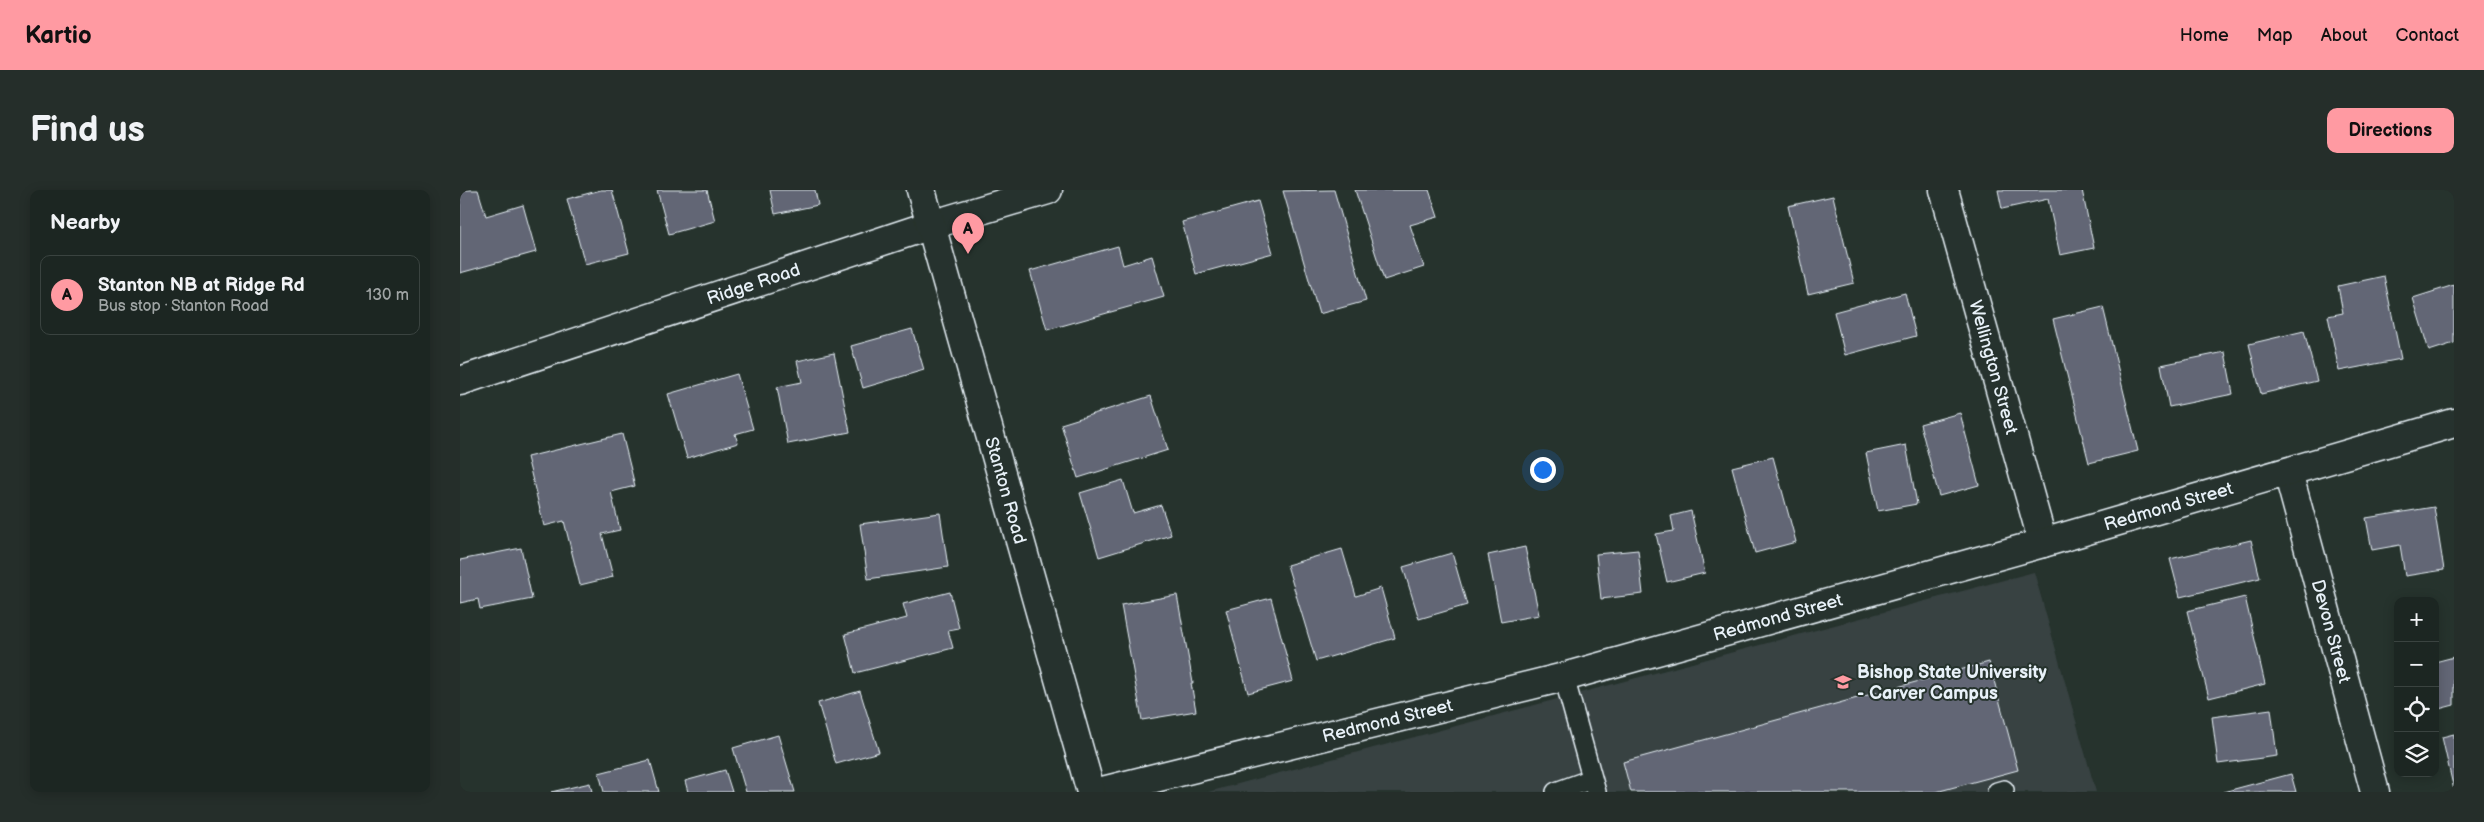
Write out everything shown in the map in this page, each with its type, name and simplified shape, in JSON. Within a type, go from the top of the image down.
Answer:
[{"type":"street","name":"Stanton Road","points":[[921,190],[1091,792]]},
{"type":"street","name":"Ridge Road","points":[[460,381],[931,225],[1048,190]]},
{"type":"street","name":"Wellington Street","points":[[1944,190],[2043,543]]},
{"type":"street","name":"Redmond Street","points":[[1098,792],[1564,677],[2043,543],[2454,423]]},
{"type":"street","name":"Devon Street","points":[[2288,472],[2375,792]]},
{"type":"lane","points":[[1556,792],[1594,785],[1564,677]]},
{"type":"shaded area","name":"Bishop State University - Carver Campus","points":[[2034,572],[2096,792],[1208,792]]},
{"type":"building","points":[[460,190],[478,190],[486,216],[523,205],[536,252],[460,273]]},
{"type":"building","points":[[601,190],[612,190],[629,253],[585,264],[567,199]]},
{"type":"building","points":[[657,190],[707,190],[715,221],[669,234]]},
{"type":"building","points":[[770,190],[815,190],[818,205],[775,214]]},
{"type":"building","points":[[1334,190],[1366,301],[1319,314],[1283,191]]},
{"type":"building","points":[[1355,190],[1429,190],[1438,217],[1410,225],[1424,267],[1384,280]]},
{"type":"building","points":[[1998,190],[2082,190],[2094,248],[2060,255],[2048,199],[2002,209]]},
{"type":"building","points":[[1833,196],[1854,283],[1808,294],[1788,206]]},
{"type":"building","points":[[1258,201],[1273,253],[1196,274],[1182,222]]},
{"type":"building","points":[[1118,246],[1123,265],[1152,256],[1164,297],[1047,330],[1030,271]]},
{"type":"building","points":[[2384,276],[2401,359],[2339,371],[2328,316],[2343,313],[2338,286]]},
{"type":"building","points":[[2454,285],[2454,343],[2429,351],[2413,298]]},
{"type":"building","points":[[1905,293],[1916,336],[1845,355],[1834,312]]},
{"type":"building","points":[[2103,307],[2138,451],[2089,463],[2053,319]]},
{"type":"building","points":[[912,329],[924,370],[863,388],[851,346]]},
{"type":"building","points":[[2304,331],[2317,381],[2261,394],[2249,344]]},
{"type":"building","points":[[2225,352],[2233,394],[2169,407],[2161,365]]},
{"type":"building","points":[[834,353],[850,432],[788,444],[777,387],[802,382],[797,361]]},
{"type":"building","points":[[737,374],[753,429],[735,434],[738,443],[687,458],[668,394]]},
{"type":"building","points":[[1151,396],[1168,450],[1078,478],[1061,424]]},
{"type":"building","points":[[1960,413],[1979,485],[1939,496],[1920,424]]},
{"type":"building","points":[[622,434],[635,486],[611,492],[620,530],[602,534],[613,577],[580,585],[564,521],[544,526],[527,457]]},
{"type":"building","points":[[1906,445],[1917,504],[1878,511],[1866,453]]},
{"type":"building","points":[[1773,457],[1796,542],[1755,553],[1732,467]]},
{"type":"building","points":[[1123,480],[1133,513],[1161,505],[1171,535],[1099,557],[1080,493]]},
{"type":"building","points":[[2434,507],[2444,570],[2405,576],[2400,545],[2372,550],[2366,518]]},
{"type":"building","points":[[1691,511],[1705,573],[1667,582],[1656,534],[1674,531],[1671,516]]},
{"type":"building","points":[[940,513],[948,567],[868,579],[860,524]]},
{"type":"building","points":[[2251,540],[2260,578],[2180,597],[2170,559]]},
{"type":"building","points":[[1525,547],[1539,615],[1501,622],[1488,555]]},
{"type":"building","points":[[521,548],[532,599],[480,609],[478,599],[460,603],[460,560]]},
{"type":"building","points":[[1342,549],[1356,596],[1381,588],[1395,638],[1316,661],[1287,565]]},
{"type":"building","points":[[1638,550],[1643,594],[1601,599],[1596,554]]},
{"type":"building","points":[[1452,553],[1467,605],[1419,619],[1403,567]]},
{"type":"building","points":[[950,592],[959,628],[948,630],[953,648],[855,673],[845,634],[907,618],[903,604]]},
{"type":"building","points":[[1177,595],[1193,683],[1191,683],[1196,711],[1142,720],[1121,605]]},
{"type":"building","points":[[2245,597],[2265,684],[2209,698],[2187,611]]},
{"type":"building","points":[[1271,598],[1293,681],[1248,693],[1226,610]]},
{"type":"building","points":[[2454,657],[2454,705],[2439,709],[2439,687],[2439,661]]},
{"type":"building","points":[[1989,662],[2018,770],[1936,792],[1631,792],[1623,762]]},
{"type":"building","points":[[860,691],[879,752],[836,764],[818,703]]},
{"type":"building","points":[[2271,709],[2277,756],[2218,764],[2212,717]]},
{"type":"building","points":[[2454,734],[2454,790],[2442,737]]},
{"type":"building","points":[[778,735],[795,792],[746,792],[733,748]]},
{"type":"building","points":[[650,760],[659,792],[604,792],[599,773]]},
{"type":"building","points":[[725,770],[732,792],[688,792],[685,781]]},
{"type":"building","points":[[2291,774],[2296,792],[2223,792]]},
{"type":"building","points":[[590,783],[592,792],[551,792]]},
{"type":"place","name":"Stanton NB at Ridge Rd","points":[[968,254]]},
{"type":"place","name":"Bishop State University - Carver Campus","points":[[1843,682]]}]
